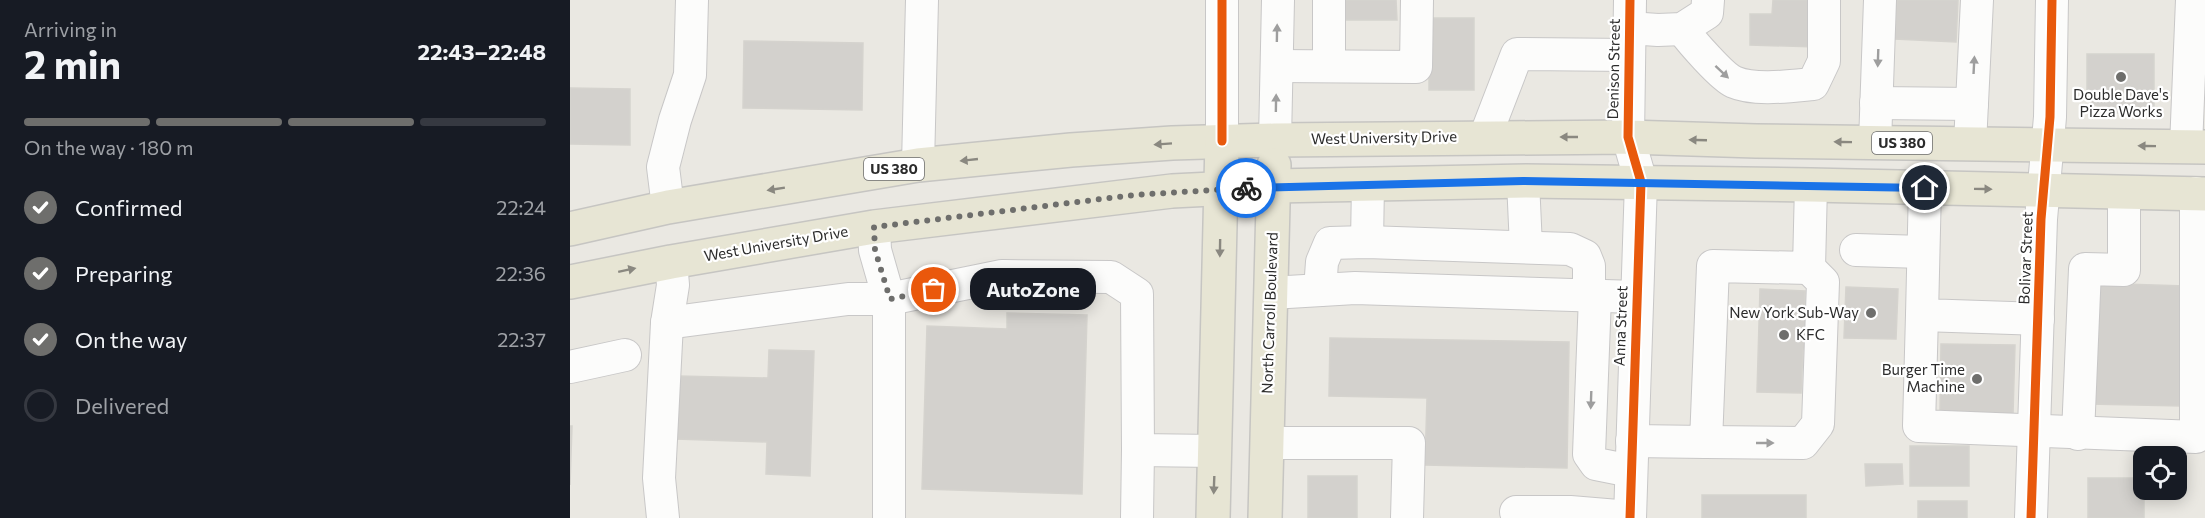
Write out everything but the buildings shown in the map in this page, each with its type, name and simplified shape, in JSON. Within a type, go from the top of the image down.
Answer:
[{"type":"main road","name":"West University Drive","points":[[570,229],[668,207],[918,165],[1071,150],[1222,141],[1628,138],[2195,147]]},
{"type":"main road","name":"North Carroll Boulevard","points":[[1265,518],[1275,140]]},
{"type":"main road","points":[[1213,518],[1222,141]]},
{"type":"main road","name":"West University Drive","points":[[570,282],[874,227],[1172,191],[1274,186],[1523,181],[1811,184],[2201,194]]},
{"type":"street","points":[[668,207],[663,167],[690,75],[692,0]]},
{"type":"street","points":[[918,165],[922,0]]},
{"type":"street","points":[[1222,0],[1222,141]]},
{"type":"street","name":"North Carroll Boulevard","points":[[1275,140],[1278,0]]},
{"type":"street","points":[[1329,0],[1329,66]]},
{"type":"street","points":[[1400,67],[1401,0]]},
{"type":"street","points":[[1276,66],[1416,67],[1417,0]]},
{"type":"street","points":[[1485,138],[1517,54],[1627,17],[1658,30],[1682,29],[1707,13],[1708,0]]},
{"type":"street","points":[[1682,29],[1696,47],[1733,82],[1764,88],[1813,84],[1824,61],[1824,0]]},
{"type":"street","points":[[1875,143],[1880,0]]},
{"type":"street","points":[[1970,144],[1977,0]]},
{"type":"street","name":"Bolivar Street","points":[[2031,518],[2038,320],[2048,145],[2052,0]]},
{"type":"street","points":[[2192,0],[2195,147]]},
{"type":"street","points":[[2199,0],[2205,3]]},
{"type":"street","name":"Denison Street","points":[[1627,17],[1628,138]]},
{"type":"street","points":[[1876,102],[1972,104]]},
{"type":"street","name":"Anna Street","points":[[1628,138],[1641,182],[1630,517]]},
{"type":"street","points":[[1523,181],[1526,247]]},
{"type":"street","points":[[1367,242],[1368,184]]},
{"type":"street","points":[[1809,268],[1811,184]]},
{"type":"street","points":[[1925,188],[1919,426],[2196,437],[2201,385],[2201,194]]},
{"type":"street","points":[[2078,434],[2085,270],[2124,270],[2124,192]]},
{"type":"street","points":[[874,227],[875,250],[890,299],[890,518]]},
{"type":"street","points":[[1320,290],[1322,262],[1330,243],[1367,242],[1570,249],[1585,256],[1589,266],[1592,296],[1593,346],[1589,454],[1596,464],[1706,442],[1803,443],[1818,424],[1823,282],[1809,268],[1713,266],[1706,442]]},
{"type":"street","points":[[1856,250],[1923,252]]},
{"type":"street","points":[[663,518],[658,478],[667,323],[673,285],[671,262]]},
{"type":"street","points":[[667,323],[848,299],[890,299],[1002,276],[1111,277],[1137,294],[1137,518]]},
{"type":"street","points":[[1271,293],[1355,288],[1637,297]]},
{"type":"street","points":[[1922,315],[2038,320]]},
{"type":"street","points":[[570,367],[625,355]]},
{"type":"street","points":[[1267,443],[1410,443],[1407,518]]},
{"type":"street","points":[[1138,450],[1215,451]]},
{"type":"street","points":[[1516,512],[1570,512],[1630,517]]},
{"type":"cycle path","points":[[1222,0],[1222,141]]},
{"type":"cycle path","points":[[1630,0],[1628,137],[1641,182],[1630,518]]},
{"type":"cycle path","points":[[2031,518],[2041,219],[2050,117],[2052,0]]},
{"type":"way so far","points":[[934,290],[890,299],[875,250],[874,227],[1172,191],[1246,188]]},
{"type":"place","name":"Double Dave's Pizza Works","points":[[2121,77]]},
{"type":"place","name":"AutoZone","points":[[934,290]]},
{"type":"place","name":"New York Sub-Way","points":[[1871,313]]},
{"type":"place","name":"KFC","points":[[1784,335]]},
{"type":"place","name":"Burger Time Machine","points":[[1977,379]]},
{"type":"route","points":[[1246,188],[1523,181],[1811,184],[1925,188]]}]
